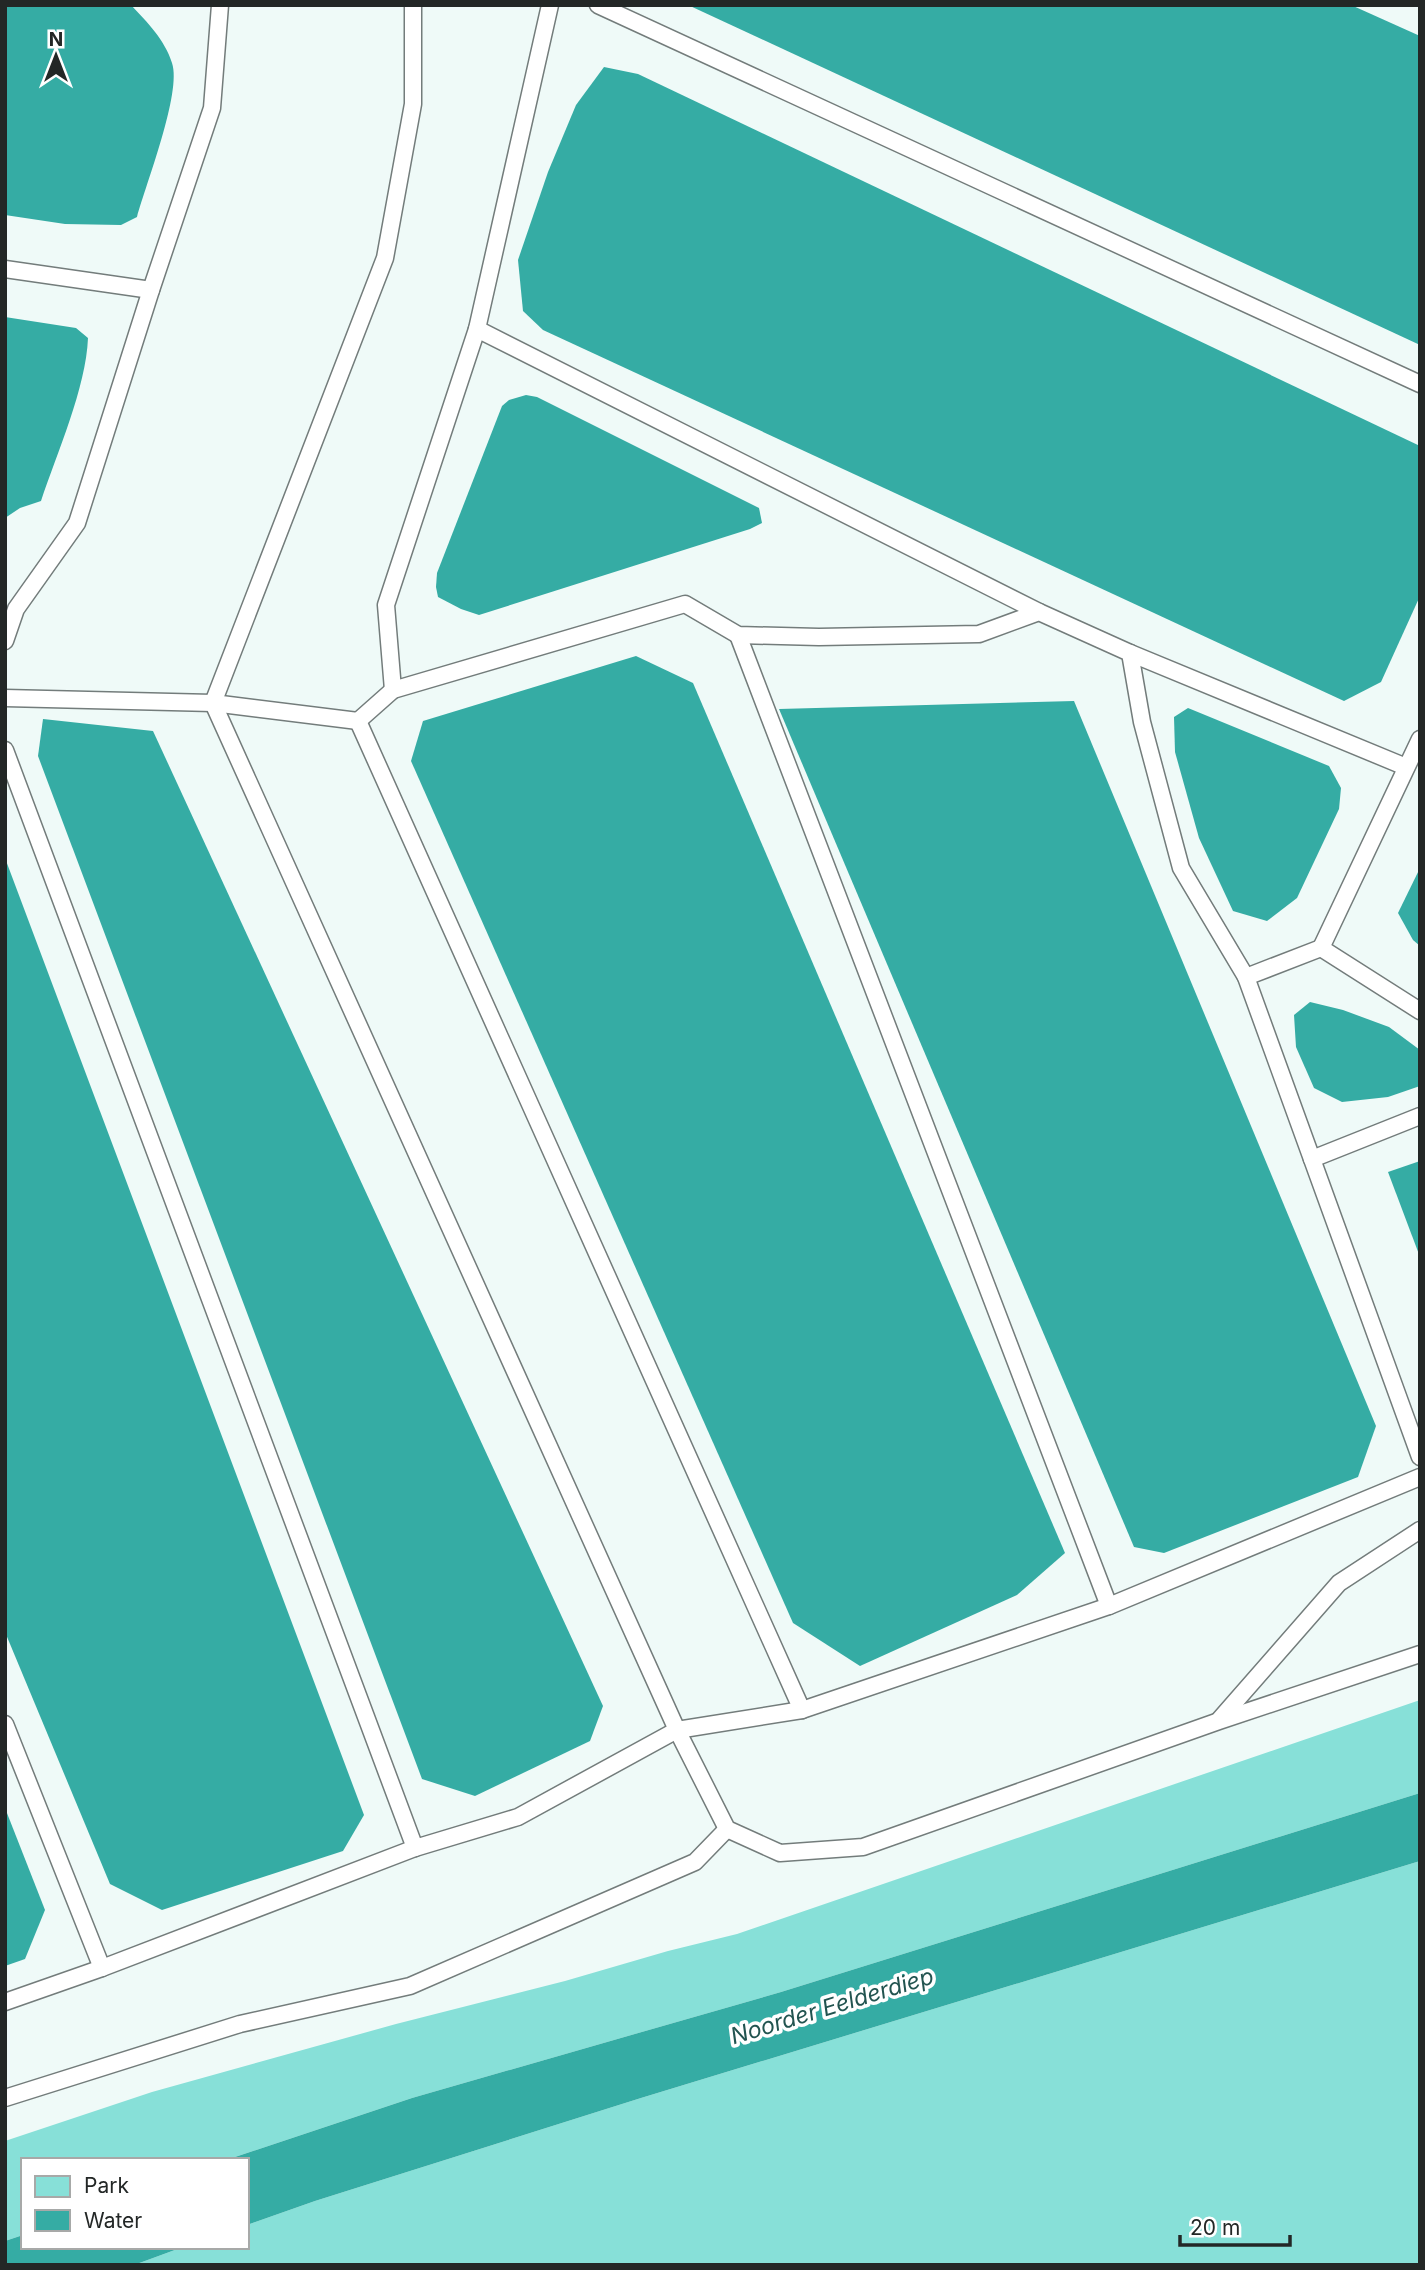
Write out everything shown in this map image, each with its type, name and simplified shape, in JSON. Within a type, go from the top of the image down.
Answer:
[{"type":"lane","points":[[5,641],[11,608],[77,523],[212,108],[220,5]]},
{"type":"lane","points":[[413,5],[413,104],[384,258],[213,703],[677,1730],[727,1829],[780,1853],[863,1847],[1219,1721],[1420,1654]]},
{"type":"lane","points":[[393,690],[386,604],[477,329],[550,5]]},
{"type":"lane","points":[[598,5],[1420,384]]},
{"type":"lane","points":[[5,269],[151,290]]},
{"type":"lane","points":[[477,329],[1039,612],[1130,653],[1406,767]]},
{"type":"lane","points":[[5,698],[213,703],[358,721],[393,690],[685,604],[738,635],[819,637],[979,634],[1039,612]]},
{"type":"lane","points":[[738,635],[1109,1606]]},
{"type":"lane","points":[[1130,653],[1142,722],[1181,868],[1246,978],[1420,1457]]},
{"type":"lane","points":[[358,721],[803,1710]]},
{"type":"lane","points":[[1246,978],[1321,948],[1420,739]]},
{"type":"lane","points":[[5,750],[415,1848]]},
{"type":"lane","points":[[1321,948],[1420,1011]]},
{"type":"lane","points":[[1312,1159],[1420,1116]]},
{"type":"lane","points":[[5,2002],[102,1968],[415,1848],[518,1817],[677,1730],[803,1710],[1109,1606],[1420,1477]]},
{"type":"lane","points":[[1219,1721],[1339,1583],[1420,1530]]},
{"type":"lane","points":[[5,1724],[102,1968]]},
{"type":"lane","points":[[5,2098],[240,2025],[410,1986],[695,1862],[727,1829]]},
{"type":"green space","points":[[1420,1700],[1420,1793],[781,1992],[412,2098],[232,2158],[21,2158],[21,2236],[5,2241],[5,2141],[152,2092],[737,1934]]},
{"type":"green space","points":[[1420,1861],[1420,2265],[134,2265],[178,2249],[248,2249],[248,2225],[641,2098]]},
{"type":"water","points":[[5,5],[131,5],[160,39],[172,63],[172,95],[162,138],[137,217],[121,225],[65,224],[5,215]]},
{"type":"water","points":[[688,5],[1351,5],[1420,36],[1420,345]]},
{"type":"water","points":[[604,67],[638,74],[1420,446],[1420,596],[1381,682],[1344,701],[543,330],[523,311],[518,260],[548,172],[576,105]]},
{"type":"water","points":[[5,317],[76,328],[88,338],[76,399],[41,501],[20,508],[5,518]]},
{"type":"water","points":[[526,395],[537,397],[759,508],[762,523],[479,615],[438,597],[437,573],[502,406],[509,400]]},
{"type":"water","points":[[636,656],[693,683],[1065,1553],[1017,1595],[860,1666],[793,1623],[411,761],[423,721]]},
{"type":"water","points":[[1074,701],[1376,1426],[1358,1477],[1164,1553],[1134,1547],[779,709]]},
{"type":"water","points":[[1188,708],[1329,766],[1341,788],[1339,809],[1297,898],[1267,921],[1233,911],[1199,838],[1175,752],[1174,717]]},
{"type":"water","points":[[43,719],[153,731],[603,1706],[590,1741],[475,1796],[422,1779],[38,756]]},
{"type":"water","points":[[5,858],[364,1815],[343,1851],[162,1910],[110,1884],[5,1632]]},
{"type":"water","points":[[1420,868],[1420,946],[1413,940],[1398,913]]},
{"type":"water","points":[[1310,1002],[1343,1010],[1389,1027],[1420,1050],[1420,1086],[1388,1097],[1342,1102],[1314,1088],[1296,1047],[1294,1015]]},
{"type":"water","points":[[1420,1161],[1420,1257],[1388,1172]]},
{"type":"water","name":"Noorder Eelderdiep","points":[[1420,1793],[1420,1861],[641,2098],[248,2225],[248,2158],[232,2158],[412,2098],[781,1992]]},
{"type":"water","points":[[5,1808],[45,1910],[25,1959],[5,1966]]},
{"type":"water","points":[[21,2236],[21,2249],[178,2249],[134,2265],[5,2265],[5,2241]]}]
